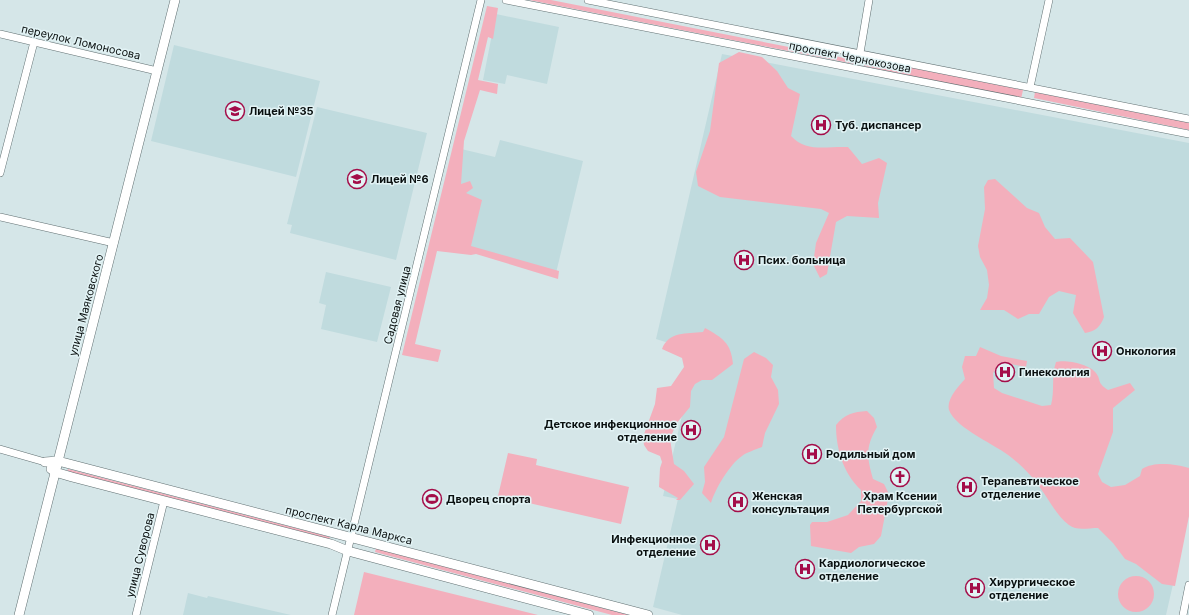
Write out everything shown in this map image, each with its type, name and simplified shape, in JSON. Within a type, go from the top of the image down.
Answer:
[{"type":"main road","name":"улица Маяковского","points":[[19,615],[175,0]]},
{"type":"main road","name":"проспект Карла Маркса","points":[[45,462],[58,461],[648,615]]},
{"type":"main road","name":"проспект Карла Маркса","points":[[45,462],[55,472],[331,544],[348,551],[589,615]]},
{"type":"street","name":"Садовая улица","points":[[332,615],[423,245],[481,0]]},
{"type":"street","name":"проспект Чернокозова","points":[[506,0],[1189,134]]},
{"type":"street","name":"проспект Чернокозова","points":[[588,0],[1189,119]]},
{"type":"street","points":[[860,53],[869,0]]},
{"type":"street","points":[[1030,87],[1049,0]]},
{"type":"street","name":"переулок Ломоносова","points":[[0,34],[157,71]]},
{"type":"street","points":[[0,173],[34,42]]},
{"type":"street","points":[[0,217],[114,243]]},
{"type":"street","name":"проспект Карла Маркса","points":[[0,449],[45,462]]},
{"type":"street","name":"улица Суворова","points":[[136,615],[164,501]]},
{"type":"street","points":[[1185,613],[1188,590]]},
{"type":"shaded area","points":[[529,0],[551,0],[855,60],[855,64]]},
{"type":"shaded area","points":[[487,6],[498,8],[493,39],[488,37],[478,80],[498,84],[497,94],[480,90],[464,141],[461,184],[470,181],[473,188],[466,193],[482,200],[471,246],[559,271],[558,279],[476,254],[471,255],[437,251],[415,344],[441,350],[438,362],[402,355]]},
{"type":"shaded area","points":[[496,14],[559,27],[547,84],[507,75],[505,84],[483,80]]},
{"type":"shaded area","name":"Лицей №35","points":[[174,45],[320,81],[296,177],[151,141]]},
{"type":"shaded area","points":[[739,52],[762,57],[777,71],[788,88],[800,94],[791,136],[797,141],[804,145],[818,148],[848,147],[862,164],[879,158],[887,163],[878,203],[879,218],[847,216],[836,222],[827,274],[820,278],[813,264],[816,243],[829,213],[821,209],[720,197],[698,186],[696,172],[710,131],[719,63]]},
{"type":"shaded area","points":[[722,54],[1189,143],[1189,514],[1166,615],[682,615],[653,607],[678,499],[663,496],[697,352],[656,339]]},
{"type":"shaded area","points":[[865,57],[1023,90],[1021,99],[864,66]]},
{"type":"shaded area","points":[[1035,92],[1189,122],[1189,130],[1034,98]]},
{"type":"shaded area","name":"Лицей №6","points":[[317,107],[427,133],[396,260],[290,233],[292,225],[287,224]]},
{"type":"shaded area","points":[[500,140],[583,161],[556,273],[434,243],[457,148],[495,157]]},
{"type":"shaded area","points":[[995,179],[1027,208],[1039,213],[1045,227],[1055,239],[1070,238],[1093,262],[1104,317],[1101,324],[1097,328],[1085,333],[1073,313],[1076,295],[1059,291],[1049,297],[1039,314],[1029,314],[1018,319],[1004,310],[980,310],[987,298],[989,285],[987,270],[980,257],[978,246],[985,209],[984,187],[988,180]]},
{"type":"shaded area","points":[[326,272],[391,287],[377,342],[321,329],[326,305],[319,303]]},
{"type":"shaded area","points":[[705,328],[725,342],[730,351],[733,364],[712,380],[702,380],[695,384],[691,391],[690,407],[676,424],[670,439],[674,464],[684,471],[694,484],[680,500],[676,500],[678,498],[659,487],[660,468],[662,462],[660,456],[648,451],[644,445],[643,437],[655,404],[657,388],[671,386],[684,367],[682,358],[662,349],[665,343],[669,339],[679,334],[703,332]]},
{"type":"shaded area","points":[[980,347],[1001,356],[1027,361],[1026,367],[1001,362],[993,373],[994,388],[1002,393],[1042,406],[1051,405],[1056,362],[1065,361],[1088,367],[1096,373],[1101,383],[1108,390],[1130,383],[1135,390],[1113,408],[1113,432],[1098,474],[1102,482],[1111,487],[1125,485],[1140,476],[1142,469],[1147,466],[1172,464],[1189,468],[1189,516],[1175,586],[1162,584],[1136,564],[1125,559],[1113,543],[1098,528],[1079,529],[1069,525],[1057,512],[1028,472],[1012,458],[968,430],[953,417],[949,410],[949,402],[951,397],[965,379],[962,367],[965,356],[976,356]]},
{"type":"shaded area","points":[[754,352],[766,358],[773,365],[771,377],[778,390],[779,404],[765,433],[762,447],[749,452],[737,460],[719,484],[711,503],[702,493],[705,482],[704,467],[724,437],[744,359]]},
{"type":"shaded area","points":[[867,411],[874,418],[877,427],[870,441],[868,453],[873,479],[884,484],[889,494],[881,536],[874,544],[859,547],[851,553],[811,546],[810,525],[812,522],[827,522],[848,515],[861,501],[861,490],[845,468],[839,452],[836,425],[850,414]]},
{"type":"shaded area","points":[[508,453],[537,459],[536,465],[629,487],[621,524],[498,496]]},
{"type":"shaded area","points":[[68,469],[330,537],[329,539],[67,472]]},
{"type":"shaded area","points":[[376,548],[629,615],[612,615],[375,552]]},
{"type":"shaded area","points":[[364,572],[538,615],[354,615]]},
{"type":"shaded area","points":[[1136,576],[1149,581],[1154,594],[1149,607],[1136,612],[1123,607],[1118,594],[1123,581]]},
{"type":"shaded area","points":[[188,593],[207,598],[208,596],[291,615],[183,615]]},
{"type":"place","name":"Лицей №35","points":[[235,111]]},
{"type":"place","name":"Туб. диспансер","points":[[821,125]]},
{"type":"place","name":"Лицей №6","points":[[357,179]]},
{"type":"place","name":"Псих. больница","points":[[744,260]]},
{"type":"place","name":"Онкология","points":[[1102,351]]},
{"type":"place","name":"Гинекология","points":[[1005,372]]},
{"type":"place","name":"Детское инфекционное отделение","points":[[691,430]]},
{"type":"place","name":"Родильный дом","points":[[812,454]]},
{"type":"place","name":"Храм Ксении Петербургской","points":[[900,477]]},
{"type":"place","name":"Терапевтическое отделение","points":[[967,487]]},
{"type":"place","name":"Дворец спорта","points":[[432,499]]},
{"type":"place","name":"Женская консультация","points":[[738,502]]},
{"type":"place","name":"Инфекционное отделение","points":[[710,545]]},
{"type":"place","name":"Кардиологическое отделение","points":[[805,569]]},
{"type":"place","name":"Хирургическое отделение","points":[[975,588]]}]
